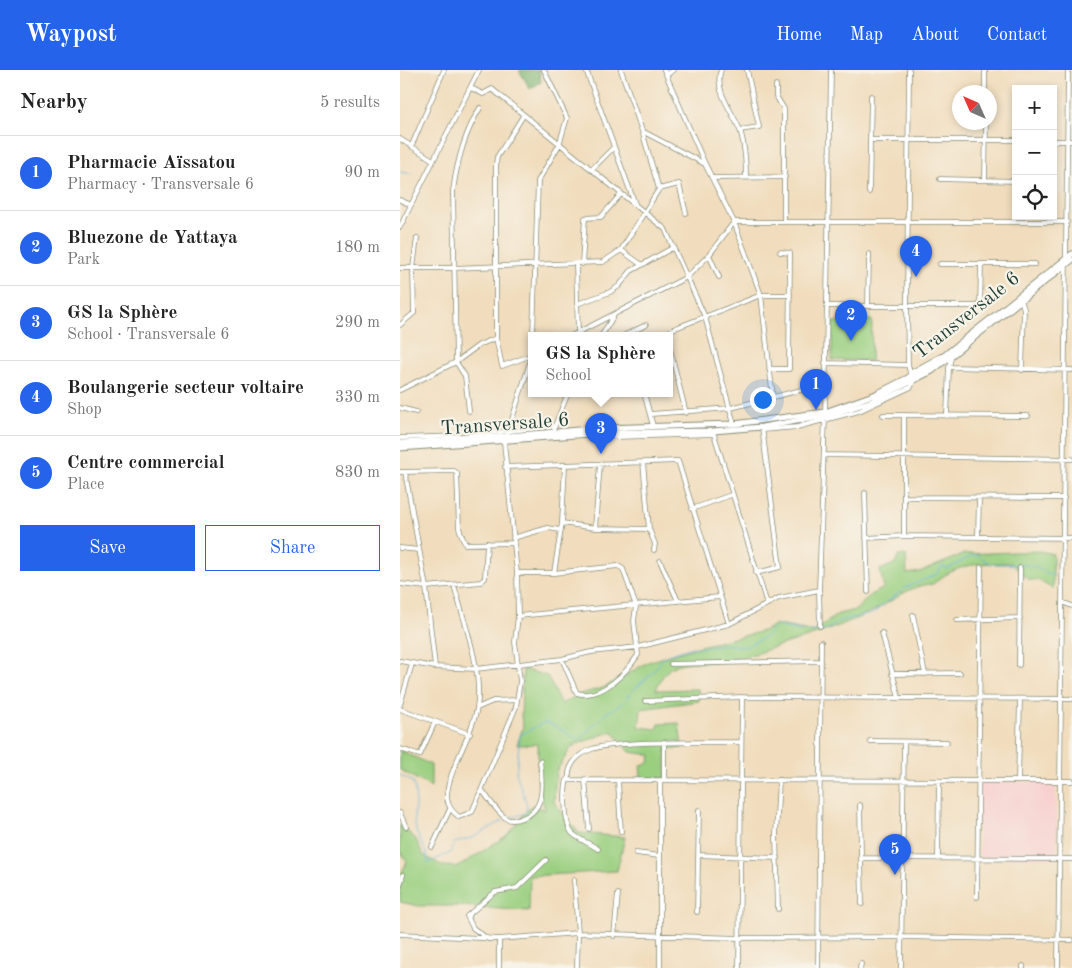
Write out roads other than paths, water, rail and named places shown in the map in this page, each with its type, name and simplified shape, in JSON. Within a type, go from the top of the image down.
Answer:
[{"type":"main road","name":"Transversale 6","points":[[400,448],[554,429],[734,424],[825,416],[951,358],[1069,258]]},
{"type":"main road","name":"Transversale 6","points":[[400,443],[424,439],[470,437],[714,432],[762,429],[871,404],[949,353],[997,313],[1069,258]]},
{"type":"street","points":[[412,145],[444,70]]},
{"type":"street","points":[[400,227],[479,70]]},
{"type":"street","points":[[533,332],[538,180],[559,145],[567,118],[544,70]]},
{"type":"street","points":[[586,70],[635,206]]},
{"type":"street","points":[[400,268],[582,264],[603,262],[621,250],[659,188],[621,70]]},
{"type":"street","points":[[664,70],[704,164],[713,178],[734,222],[761,295],[772,398]]},
{"type":"street","points":[[667,75],[674,70]]},
{"type":"street","points":[[722,70],[719,82],[740,130],[746,154],[746,177]]},
{"type":"street","points":[[740,130],[759,127],[747,70]]},
{"type":"street","points":[[820,626],[819,590],[825,416],[824,384],[832,70]]},
{"type":"street","points":[[909,70],[907,306],[908,365],[911,377]]},
{"type":"street","points":[[985,70],[985,85]]},
{"type":"street","points":[[1058,968],[1066,299],[1069,258],[1067,222],[1070,141],[1068,70]]},
{"type":"street","points":[[776,85],[776,96],[784,109],[784,222]]},
{"type":"street","points":[[471,88],[483,94],[492,89],[665,230],[688,276],[705,317],[734,424]]},
{"type":"street","points":[[869,192],[870,96]]},
{"type":"street","points":[[469,411],[465,376],[456,362],[453,191],[456,165],[468,128],[480,108]]},
{"type":"street","points":[[523,116],[498,157],[496,164],[496,338],[502,366],[528,356]]},
{"type":"street","points":[[985,180],[986,130]]},
{"type":"street","points":[[642,131],[704,164]]},
{"type":"street","points":[[400,139],[434,160]]},
{"type":"street","points":[[870,140],[1012,140]]},
{"type":"street","points":[[1057,141],[1070,141]]},
{"type":"street","points":[[592,170],[614,147]]},
{"type":"street","points":[[713,178],[785,177]]},
{"type":"street","points":[[940,179],[1012,181]]},
{"type":"street","points":[[659,188],[679,184],[686,213]]},
{"type":"street","points":[[582,264],[585,218],[601,217],[621,194]]},
{"type":"street","points":[[400,200],[411,205]]},
{"type":"street","points":[[734,222],[1067,222]]},
{"type":"street","points":[[580,332],[688,276],[709,255],[734,222]]},
{"type":"street","points":[[400,326],[414,313],[413,268],[417,238]]},
{"type":"street","points":[[577,304],[610,292],[619,286],[631,271],[674,247]]},
{"type":"street","points":[[621,250],[642,265]]},
{"type":"street","points":[[1069,258],[1072,250]]},
{"type":"street","points":[[769,369],[789,369],[790,253],[780,252]]},
{"type":"street","points":[[868,306],[869,254]]},
{"type":"street","points":[[709,255],[719,277]]},
{"type":"street","points":[[576,264],[578,332]]},
{"type":"street","points":[[940,264],[1035,264]]},
{"type":"street","points":[[826,306],[980,306],[981,264]]},
{"type":"street","points":[[672,332],[761,295],[790,295]]},
{"type":"street","points":[[1066,299],[1072,299]]},
{"type":"street","points":[[1021,300],[1024,309],[1022,370]]},
{"type":"street","points":[[604,332],[616,313]]},
{"type":"street","points":[[632,332],[646,325]]},
{"type":"street","points":[[401,388],[456,362],[479,345],[496,338]]},
{"type":"street","points":[[947,416],[951,358]]},
{"type":"street","points":[[673,360],[686,413]]},
{"type":"street","points":[[825,363],[908,365]]},
{"type":"street","points":[[454,585],[476,669],[478,686],[477,708],[470,734],[448,788],[447,798],[450,809],[459,817],[470,814],[482,790],[517,700],[520,681],[515,642],[518,616],[517,573],[505,467],[506,436],[528,367]]},
{"type":"street","points":[[949,367],[1072,370]]},
{"type":"street","points":[[651,414],[686,413],[731,408],[824,384]]},
{"type":"street","points":[[554,429],[566,397]]},
{"type":"street","points":[[645,397],[653,426]]},
{"type":"street","points":[[400,408],[416,412]]},
{"type":"street","points":[[883,415],[1028,416]]},
{"type":"street","points":[[904,415],[904,536]]},
{"type":"street","points":[[756,573],[780,566],[762,429]]},
{"type":"street","points":[[714,432],[731,495],[767,604]]},
{"type":"street","points":[[400,438],[424,439]]},
{"type":"street","points":[[824,455],[1072,459]]},
{"type":"street","points":[[505,467],[565,466],[674,459],[678,461],[729,624]]},
{"type":"street","points":[[643,462],[648,529],[655,544],[654,550]]},
{"type":"street","points":[[595,528],[600,464]]},
{"type":"street","points":[[554,572],[562,523],[565,466]]},
{"type":"street","points":[[435,667],[426,587],[402,472],[457,472],[458,528],[465,544],[514,540],[548,528],[560,530]]},
{"type":"street","points":[[865,492],[868,592]]},
{"type":"street","points":[[692,509],[731,495]]},
{"type":"street","points":[[904,497],[1064,498]]},
{"type":"street","points":[[978,537],[979,498]]},
{"type":"street","points":[[562,523],[595,528],[648,529]]},
{"type":"street","points":[[866,538],[904,536],[1072,538]]},
{"type":"street","points":[[400,584],[426,587],[481,582],[485,578],[487,543]]},
{"type":"street","points":[[400,548],[419,550]]},
{"type":"street","points":[[660,561],[678,601]]},
{"type":"street","points":[[517,573],[554,572],[618,566],[623,569],[636,606],[634,621],[638,656],[618,678],[604,688],[585,694],[577,692],[562,660]]},
{"type":"street","points":[[977,897],[981,567]]},
{"type":"street","points":[[1019,665],[1020,568]]},
{"type":"street","points":[[400,661],[435,667],[476,669],[562,660],[591,652],[638,647],[729,624],[778,598],[819,590]]},
{"type":"street","points":[[518,616],[719,597]]},
{"type":"street","points":[[1062,602],[1072,606]]},
{"type":"street","points":[[913,615],[925,674]]},
{"type":"street","points":[[956,620],[1020,618]]},
{"type":"street","points":[[882,633],[899,698]]},
{"type":"street","points":[[818,968],[821,642]]},
{"type":"street","points":[[671,664],[821,661]]},
{"type":"street","points":[[400,705],[412,664]]},
{"type":"street","points":[[892,674],[960,673]]},
{"type":"street","points":[[645,701],[742,697],[1072,699]]},
{"type":"street","points":[[739,968],[742,697]]},
{"type":"street","points":[[1018,781],[1020,699]]},
{"type":"street","points":[[477,708],[493,701],[517,700]]},
{"type":"street","points":[[400,709],[470,734]]},
{"type":"street","points":[[400,749],[420,756],[435,722]]},
{"type":"street","points":[[870,741],[947,742]]},
{"type":"street","points":[[569,780],[568,772],[573,762],[580,754],[591,749],[614,745],[664,742],[741,742]]},
{"type":"street","points":[[660,968],[660,856],[664,742]]},
{"type":"street","points":[[901,968],[904,742]]},
{"type":"street","points":[[482,790],[506,818],[513,821],[524,818],[541,800],[540,761]]},
{"type":"street","points":[[585,779],[589,830]]},
{"type":"street","points":[[598,848],[573,834],[569,827],[566,808],[566,780],[1072,781]]},
{"type":"street","points":[[778,909],[776,834],[779,780]]},
{"type":"street","points":[[618,781],[621,832]]},
{"type":"street","points":[[938,859],[939,781]]},
{"type":"street","points":[[860,804],[862,904]]},
{"type":"street","points":[[432,847],[450,809]]},
{"type":"street","points":[[697,912],[699,810]]},
{"type":"street","points":[[400,813],[406,827]]},
{"type":"street","points":[[636,853],[660,856]]},
{"type":"street","points":[[698,855],[778,858]]},
{"type":"street","points":[[861,858],[1072,859]]},
{"type":"street","points":[[488,939],[473,928],[467,916],[495,892],[517,888],[546,860]]},
{"type":"street","points":[[400,885],[403,875]]},
{"type":"street","points":[[574,880],[578,933],[577,968]]},
{"type":"street","points":[[614,936],[618,894]]},
{"type":"street","points":[[400,934],[488,939],[578,933],[661,937],[902,937],[1072,940]]},
{"type":"street","points":[[499,939],[499,968]]},
{"type":"waterway","points":[[400,172],[414,174]]},
{"type":"waterway","points":[[510,818],[526,813],[527,805],[516,773],[520,735],[545,722],[561,729],[578,741],[605,714],[626,701],[629,694],[652,673],[665,656],[692,647],[704,648],[722,644],[745,647],[769,635],[770,631],[776,626],[803,631],[824,631],[842,620],[872,614],[905,588],[937,574],[942,566],[948,569],[969,557],[978,555],[990,564],[1026,565],[1038,568],[1053,576]]},
{"type":"waterway","points":[[400,775],[413,782],[415,788],[415,826],[428,858],[428,863],[450,853],[454,843],[474,837],[504,820]]},
{"type":"place","name":"Boulangerie secteur voltaire","points":[[916,277]]},
{"type":"place","name":"Bluezone de Yattaya","points":[[851,341]]},
{"type":"place","name":"Pharmacie Aïssatou","points":[[816,410]]},
{"type":"place","name":"GS la Sphère","points":[[601,454]]},
{"type":"place","name":"Centre commercial","points":[[895,875]]}]
